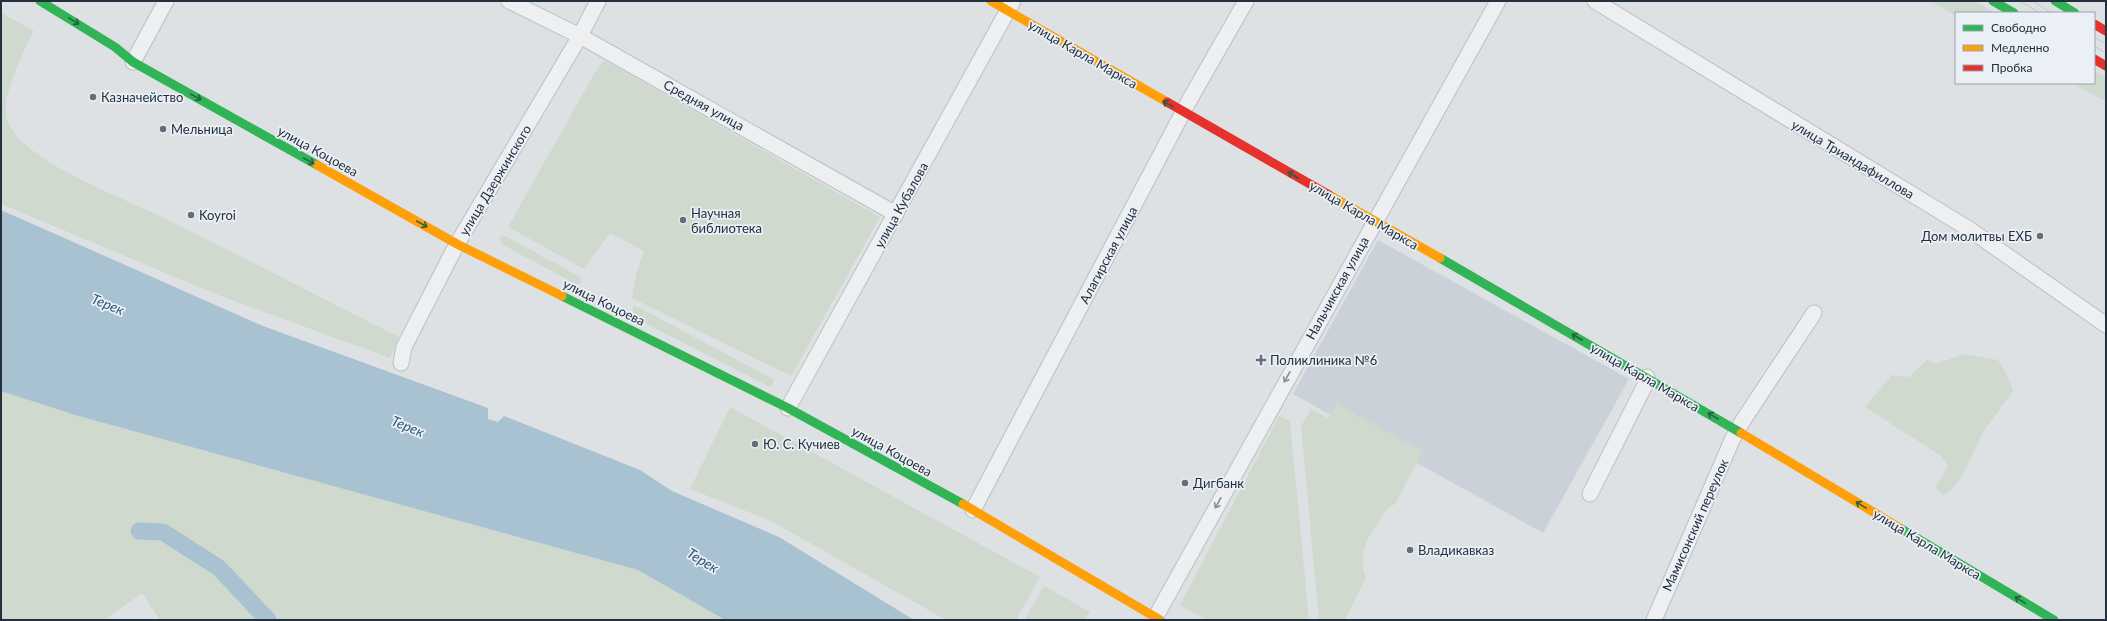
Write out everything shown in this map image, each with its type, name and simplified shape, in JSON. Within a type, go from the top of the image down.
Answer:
[{"type":"street","name":"улица Коцоева","points":[[40,1],[115,47],[133,62],[457,244],[788,408],[973,510],[1157,619]]},
{"type":"street","points":[[133,62],[166,1]]},
{"type":"street","name":"Средняя улица","points":[[509,1],[580,36],[896,214]]},
{"type":"street","name":"улица Дзержинского","points":[[401,363],[404,347],[457,244],[580,36],[598,1]]},
{"type":"street","name":"улица Карла Маркса","points":[[991,1],[1010,6],[1184,112],[1647,377],[2054,620]]},
{"type":"street","name":"Алагирская улица","points":[[973,510],[1184,112],[1246,1]]},
{"type":"street","name":"Нальчикская улица","points":[[1157,619],[1275,398],[1376,222],[1498,1]]},
{"type":"street","name":"улица Триандафиллова","points":[[1595,1],[1969,229],[2106,325]]},
{"type":"street","points":[[1993,1],[2012,12]]},
{"type":"street","points":[[2054,1],[2073,12]]},
{"type":"street","name":"улица Кубалова","points":[[788,408],[1010,6]]},
{"type":"street","points":[[2095,25],[2106,31]]},
{"type":"street","points":[[2095,60],[2106,66]]},
{"type":"street","points":[[1737,431],[1814,313]]},
{"type":"street","points":[[1590,494],[1645,385],[1647,377]]},
{"type":"street","name":"Мамисонский переулок","points":[[1654,620],[1737,431]]},
{"type":"shaded area","points":[[1931,1],[1974,1],[1993,12],[1955,12],[1955,15]]},
{"type":"shaded area","points":[[1,13],[34,31],[14,74],[7,99],[6,110],[9,125],[27,146],[43,158],[71,174],[162,217],[399,337],[390,358],[218,295],[1,204]]},
{"type":"shaded area","points":[[604,60],[880,217],[791,376],[632,298],[636,274],[644,251],[610,233],[584,269],[508,227],[594,74]]},
{"type":"shaded area","points":[[2095,71],[2106,77],[2106,102],[2075,84],[2095,84]]},
{"type":"shaded area","points":[[505,236],[579,276],[582,281],[578,285],[501,244],[500,237]]},
{"type":"shaded area","points":[[1378,240],[1629,379],[1543,533],[1293,394]]},
{"type":"shaded area","points":[[633,306],[640,308],[773,379],[773,386],[768,386],[633,317]]},
{"type":"shaded area","points":[[1965,354],[1998,360],[2008,377],[2013,391],[1984,431],[1956,485],[1943,495],[1935,488],[1948,466],[1941,456],[1865,407],[1892,375],[1909,377],[1928,359],[1935,364]]},
{"type":"shaded area","points":[[1,391],[75,415],[638,570],[725,620],[160,620],[142,593],[104,620],[1,620]]},
{"type":"shaded area","points":[[1337,404],[1423,451],[1395,504],[1386,510],[1367,540],[1363,554],[1363,569],[1366,578],[1345,620],[1319,620],[1301,426],[1311,409],[1328,418]]},
{"type":"shaded area","points":[[730,407],[1040,577],[1016,620],[946,620],[771,521],[690,489]]},
{"type":"shaded area","points":[[1279,416],[1290,421],[1309,620],[1207,620],[1180,605]]},
{"type":"shaded area","points":[[1044,586],[1090,612],[1085,620],[1024,620]]},
{"type":"water","name":"Терек","points":[[1,210],[263,326],[488,408],[488,419],[498,422],[504,416],[640,470],[672,491],[779,537],[914,620],[725,620],[638,570],[75,415],[1,391]]},
{"type":"waterway","points":[[139,531],[163,532],[219,568],[268,620]]},
{"type":"tram line","points":[[2020,1],[2038,12]]},
{"type":"tram line","points":[[2032,1],[2050,12]]},
{"type":"tram line","points":[[2095,38],[2106,44]]},
{"type":"tram line","points":[[2095,47],[2106,53]]},
{"type":"traffic: fast","points":[[40,1],[115,47],[133,62],[317,165]]},
{"type":"traffic: fast","points":[[1993,1],[2012,12]]},
{"type":"traffic: fast","points":[[2055,1],[2073,12]]},
{"type":"traffic: fast","points":[[1440,258],[1741,433]]},
{"type":"traffic: fast","points":[[562,296],[788,408],[963,504]]},
{"type":"traffic: fast","points":[[1900,528],[2054,620]]},
{"type":"traffic: slow","points":[[991,1],[1167,102]]},
{"type":"traffic: slow","points":[[317,165],[457,244],[562,296]]},
{"type":"traffic: slow","points":[[1329,195],[1440,258]]},
{"type":"traffic: slow","points":[[1741,433],[1900,528]]},
{"type":"traffic: slow","points":[[963,504],[1160,620]]},
{"type":"traffic: jam","points":[[2095,25],[2106,31]]},
{"type":"traffic: jam","points":[[2095,60],[2106,66]]},
{"type":"traffic: jam","points":[[1167,102],[1329,195]]},
{"type":"place","name":"Казначейство","points":[[93,97]]},
{"type":"place","name":"Мельница","points":[[163,129]]},
{"type":"place","name":"Koyroi","points":[[191,215]]},
{"type":"place","name":"Научная библиотека","points":[[683,220]]},
{"type":"place","name":"Дом молитвы ЕХБ","points":[[2040,236]]},
{"type":"place","name":"Поликлиника №6","points":[[1261,360]]},
{"type":"place","name":"Ю. С. Кучиев","points":[[755,444]]},
{"type":"place","name":"Дигбанк","points":[[1185,483]]},
{"type":"place","name":"Владикавказ","points":[[1410,550]]}]
